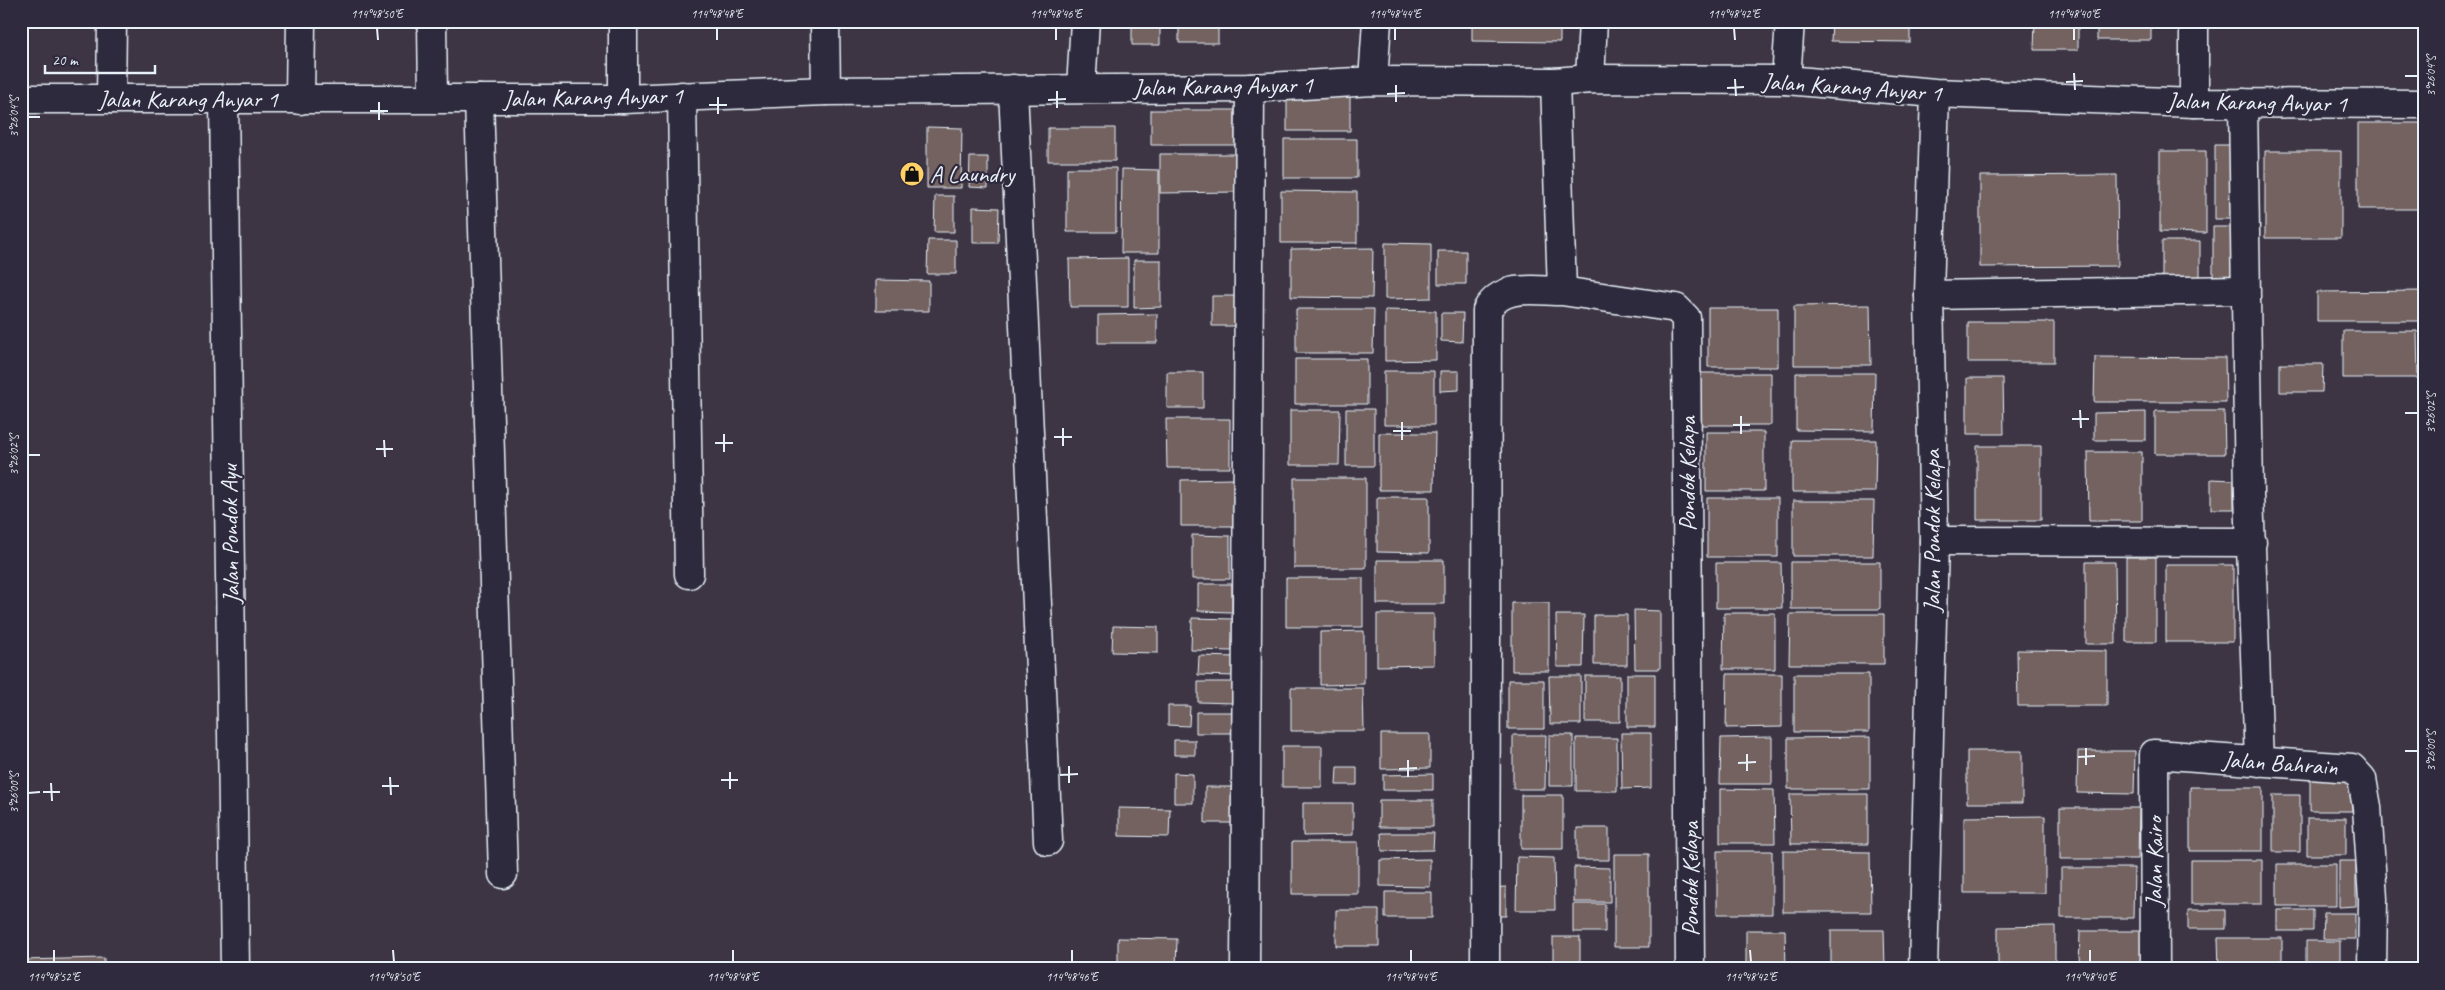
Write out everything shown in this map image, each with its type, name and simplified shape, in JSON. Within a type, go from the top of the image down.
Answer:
[{"type":"street","points":[[111,99],[112,21]]},
{"type":"street","points":[[300,100],[301,21]]},
{"type":"street","points":[[432,21],[433,98]]},
{"type":"street","points":[[623,21],[623,99]]},
{"type":"street","points":[[825,21],[826,91]]},
{"type":"street","points":[[1081,88],[1085,21]]},
{"type":"street","points":[[1373,81],[1377,21]]},
{"type":"street","points":[[1590,79],[1593,21]]},
{"type":"street","points":[[1786,80],[1790,21]]},
{"type":"street","points":[[2194,21],[2194,103]]},
{"type":"street","name":"Jalan Karang Anyar 1","points":[[21,99],[623,99],[826,91],[1250,88],[1373,81],[1555,82],[1590,79],[1786,80],[1935,93],[2194,103],[2424,104]]},
{"type":"street","points":[[1555,82],[1562,291]]},
{"type":"street","points":[[1245,969],[1250,88]]},
{"type":"street","points":[[1013,89],[1048,841]]},
{"type":"street","name":"Jalan Pondok Kelapa","points":[[1923,969],[1934,541],[1929,295],[1935,93]]},
{"type":"street","points":[[682,96],[689,574]]},
{"type":"street","name":"Jalan Pondok Ayu","points":[[224,99],[235,969]]},
{"type":"street","points":[[479,99],[503,874]]},
{"type":"street","points":[[2243,103],[2252,542],[2259,762]]},
{"type":"street","name":"Pondok Kelapa","points":[[1485,969],[1487,310],[1493,299],[1510,290],[1562,291],[1676,308],[1686,318],[1690,969]]},
{"type":"street","points":[[1929,295],[2246,290]]},
{"type":"street","points":[[1934,541],[2252,542]]},
{"type":"street","name":"Jalan Bahrain","points":[[2154,754],[2352,768],[2362,779],[2367,807],[2374,899],[2372,969]]},
{"type":"street","name":"Jalan Kairo","points":[[2154,754],[2155,969]]},
{"type":"building","points":[[1132,21],[1160,21],[1160,45],[1132,45]]},
{"type":"building","points":[[1179,21],[1218,21],[1218,43],[1179,43]]},
{"type":"building","points":[[1288,21],[1335,21],[1335,24],[1288,24]]},
{"type":"building","points":[[1472,21],[1560,21],[1560,42],[1472,41]]},
{"type":"building","points":[[1832,21],[1910,21],[1910,42],[1831,41]]},
{"type":"building","points":[[2035,21],[2078,21],[2078,50],[2034,50]]},
{"type":"building","points":[[2097,21],[2151,21],[2151,40],[2097,40]]},
{"type":"building","points":[[1287,97],[1350,97],[1350,131],[1287,131]]},
{"type":"building","points":[[1151,110],[1235,110],[1235,145],[1151,145]]},
{"type":"building","points":[[2358,123],[2424,123],[2424,209],[2358,209]]},
{"type":"building","points":[[927,127],[962,128],[961,188],[927,188]]},
{"type":"building","points":[[1048,128],[1115,128],[1115,161],[1048,161]]},
{"type":"building","points":[[1284,139],[1357,139],[1357,178],[1284,178]]},
{"type":"building","points":[[2215,145],[2238,145],[2238,219],[2215,219]]},
{"type":"building","points":[[2160,151],[2206,151],[2206,233],[2160,232]]},
{"type":"building","points":[[2265,151],[2341,151],[2341,238],[2265,238]]},
{"type":"building","points":[[1160,154],[1238,154],[1238,192],[1160,193]]},
{"type":"building","points":[[970,157],[988,157],[988,188],[969,187]]},
{"type":"building","points":[[1067,168],[1116,168],[1116,232],[1067,232]]},
{"type":"building","points":[[1122,169],[1159,170],[1159,253],[1121,253]]},
{"type":"building","points":[[2117,175],[2118,266],[1980,267],[1980,176]]},
{"type":"building","points":[[1281,191],[1357,192],[1357,243],[1281,243]]},
{"type":"building","points":[[935,196],[954,196],[954,232],[934,232]]},
{"type":"building","points":[[973,207],[999,208],[998,243],[973,243]]},
{"type":"building","points":[[2213,227],[2237,227],[2236,280],[2213,281]]},
{"type":"building","points":[[928,240],[956,240],[956,274],[927,274]]},
{"type":"building","points":[[2162,241],[2200,241],[2200,280],[2162,280]]},
{"type":"building","points":[[1385,243],[1431,244],[1431,298],[1385,299]]},
{"type":"building","points":[[1373,248],[1372,298],[1291,297],[1291,249]]},
{"type":"building","points":[[1438,251],[1466,251],[1466,284],[1438,284]]},
{"type":"building","points":[[1128,258],[1128,307],[1070,307],[1069,259]]},
{"type":"building","points":[[1134,260],[1161,260],[1161,307],[1134,308]]},
{"type":"building","points":[[876,280],[929,281],[929,311],[876,311]]},
{"type":"building","points":[[2424,291],[2424,321],[2317,321],[2317,292]]},
{"type":"building","points":[[1212,296],[1242,296],[1242,326],[1212,326]]},
{"type":"building","points":[[1870,305],[1871,365],[1794,365],[1794,306]]},
{"type":"building","points":[[1708,308],[1778,308],[1778,367],[1708,367]]},
{"type":"building","points":[[1296,309],[1374,309],[1373,353],[1296,353]]},
{"type":"building","points":[[1385,310],[1436,311],[1436,360],[1385,361]]},
{"type":"building","points":[[1441,313],[1463,313],[1462,342],[1441,341]]},
{"type":"building","points":[[1157,314],[1157,343],[1098,343],[1098,315]]},
{"type":"building","points":[[1968,322],[2054,322],[2054,362],[1968,362]]},
{"type":"building","points":[[2343,331],[2417,331],[2418,378],[2343,378]]},
{"type":"building","points":[[2095,357],[2225,358],[2226,402],[2094,402]]},
{"type":"building","points":[[1295,359],[1367,359],[1367,404],[1295,404]]},
{"type":"building","points":[[2280,364],[2323,364],[2322,392],[2280,392]]},
{"type":"building","points":[[1384,371],[1434,371],[1434,425],[1384,425]]},
{"type":"building","points":[[1440,371],[1459,371],[1459,390],[1440,391]]},
{"type":"building","points":[[1167,372],[1203,372],[1203,408],[1167,408]]},
{"type":"building","points":[[1700,373],[1771,373],[1771,425],[1700,425]]},
{"type":"building","points":[[1796,373],[1875,373],[1874,431],[1796,430]]},
{"type":"building","points":[[1967,378],[2003,378],[2004,434],[1967,434]]},
{"type":"building","points":[[1346,409],[1374,409],[1374,466],[1346,466]]},
{"type":"building","points":[[1290,410],[1340,410],[1339,465],[1290,465]]},
{"type":"building","points":[[2155,411],[2224,411],[2225,454],[2155,454]]},
{"type":"building","points":[[2146,412],[2146,440],[2094,440],[2094,413]]},
{"type":"building","points":[[1166,419],[1230,419],[1230,468],[1167,468]]},
{"type":"building","points":[[1706,432],[1764,432],[1764,491],[1706,491]]},
{"type":"building","points":[[1379,433],[1435,433],[1434,490],[1379,490]]},
{"type":"building","points":[[1792,440],[1876,440],[1875,492],[1792,492]]},
{"type":"building","points":[[1977,446],[2041,446],[2041,520],[1977,520]]},
{"type":"building","points":[[2088,452],[2142,452],[2142,521],[2089,521]]},
{"type":"building","points":[[1294,478],[1366,478],[1366,568],[1294,568]]},
{"type":"building","points":[[1234,479],[1234,526],[1181,526],[1181,480]]},
{"type":"building","points":[[2211,479],[2234,480],[2234,509],[2211,509]]},
{"type":"building","points":[[1377,497],[1429,497],[1429,553],[1377,552]]},
{"type":"building","points":[[1707,498],[1778,498],[1778,557],[1707,557]]},
{"type":"building","points":[[1793,501],[1874,501],[1873,556],[1793,556]]},
{"type":"building","points":[[1192,535],[1230,536],[1230,579],[1192,579]]},
{"type":"building","points":[[2126,557],[2156,557],[2156,642],[2126,642]]},
{"type":"building","points":[[1377,560],[1444,560],[1444,604],[1377,604]]},
{"type":"building","points":[[1791,562],[1880,562],[1880,609],[1791,609]]},
{"type":"building","points":[[2086,562],[2115,562],[2116,644],[2086,644]]},
{"type":"building","points":[[1716,563],[1781,563],[1782,608],[1716,608]]},
{"type":"building","points":[[2166,565],[2233,565],[2233,642],[2166,642]]},
{"type":"building","points":[[1286,578],[1363,578],[1363,627],[1286,627]]},
{"type":"building","points":[[1198,584],[1232,584],[1232,612],[1198,611]]},
{"type":"building","points":[[1512,603],[1549,603],[1549,671],[1512,671]]},
{"type":"building","points":[[1634,610],[1660,611],[1660,669],[1635,669]]},
{"type":"building","points":[[1724,613],[1775,613],[1775,669],[1723,669]]},
{"type":"building","points":[[1377,614],[1434,614],[1434,665],[1377,666]]},
{"type":"building","points":[[1790,614],[1884,614],[1884,664],[1789,664]]},
{"type":"building","points":[[1556,615],[1584,615],[1583,667],[1557,667]]},
{"type":"building","points":[[1594,615],[1627,615],[1627,665],[1594,665]]},
{"type":"building","points":[[1192,618],[1233,619],[1232,651],[1191,650]]},
{"type":"building","points":[[1113,626],[1158,627],[1158,653],[1112,652]]},
{"type":"building","points":[[1364,631],[1364,684],[1320,685],[1320,632]]},
{"type":"building","points":[[2017,650],[2107,651],[2107,706],[2018,706]]},
{"type":"building","points":[[1199,656],[1236,657],[1236,676],[1198,675]]},
{"type":"building","points":[[1627,674],[1655,674],[1655,727],[1627,727]]},
{"type":"building","points":[[1727,674],[1782,674],[1782,727],[1726,728]]},
{"type":"building","points":[[1794,674],[1869,674],[1869,732],[1794,732]]},
{"type":"building","points":[[1549,676],[1581,676],[1581,724],[1550,724]]},
{"type":"building","points":[[1585,676],[1620,676],[1620,722],[1585,722]]},
{"type":"building","points":[[1508,680],[1544,680],[1544,729],[1508,729]]},
{"type":"building","points":[[1198,682],[1234,682],[1234,703],[1198,702]]},
{"type":"building","points":[[1291,688],[1363,688],[1364,731],[1291,731]]},
{"type":"building","points":[[1168,706],[1190,706],[1189,726],[1168,725]]},
{"type":"building","points":[[1196,712],[1239,712],[1238,733],[1196,733]]},
{"type":"building","points":[[1621,733],[1651,733],[1651,788],[1622,789]]},
{"type":"building","points":[[1381,734],[1430,734],[1430,768],[1381,769]]},
{"type":"building","points":[[1513,735],[1546,735],[1545,789],[1513,789]]},
{"type":"building","points":[[1549,735],[1573,735],[1573,786],[1549,786]]},
{"type":"building","points":[[1772,737],[1772,784],[1720,784],[1721,738]]},
{"type":"building","points":[[1870,737],[1870,789],[1788,789],[1788,738]]},
{"type":"building","points":[[1576,738],[1617,738],[1617,791],[1576,791]]},
{"type":"building","points":[[1174,740],[1195,740],[1195,755],[1174,755]]},
{"type":"building","points":[[1282,746],[1322,746],[1322,787],[1282,787]]},
{"type":"building","points":[[1967,751],[2022,751],[2022,803],[1967,803]]},
{"type":"building","points":[[2078,751],[2135,751],[2134,794],[2077,793]]},
{"type":"building","points":[[1337,767],[1357,767],[1357,785],[1336,785]]},
{"type":"building","points":[[1174,773],[1193,774],[1193,803],[1174,803]]},
{"type":"building","points":[[1433,774],[1433,790],[1383,790],[1383,775]]},
{"type":"building","points":[[2310,777],[2351,777],[2352,811],[2310,811]]},
{"type":"building","points":[[1205,787],[1233,787],[1233,823],[1205,823]]},
{"type":"building","points":[[2190,787],[2263,787],[2263,851],[2190,851]]},
{"type":"building","points":[[1720,789],[1774,790],[1775,843],[1720,843]]},
{"type":"building","points":[[1790,794],[1868,794],[1868,844],[1791,844]]},
{"type":"building","points":[[1521,795],[1563,795],[1563,849],[1521,849]]},
{"type":"building","points":[[2273,795],[2300,795],[2300,852],[2273,852]]},
{"type":"building","points":[[1379,800],[1433,800],[1433,827],[1379,827]]},
{"type":"building","points":[[1303,803],[1353,803],[1353,835],[1303,836]]},
{"type":"building","points":[[1119,808],[1170,809],[1169,837],[1119,836]]},
{"type":"building","points":[[2060,808],[2139,808],[2138,859],[2060,859]]},
{"type":"building","points":[[2045,816],[2045,893],[1964,893],[1964,817]]},
{"type":"building","points":[[2307,818],[2346,818],[2346,855],[2307,855]]},
{"type":"building","points":[[1577,828],[1609,828],[1609,860],[1577,860]]},
{"type":"building","points":[[1381,833],[1434,833],[1433,850],[1382,851]]},
{"type":"building","points":[[1292,842],[1358,842],[1358,894],[1292,894]]},
{"type":"building","points":[[1717,851],[1772,851],[1772,914],[1717,914]]},
{"type":"building","points":[[1783,851],[1870,852],[1871,912],[1783,912]]},
{"type":"building","points":[[1614,854],[1649,854],[1649,947],[1614,947]]},
{"type":"building","points":[[1517,857],[1554,858],[1555,910],[1516,910]]},
{"type":"building","points":[[1430,859],[1430,887],[1380,886],[1380,860]]},
{"type":"building","points":[[2191,860],[2262,860],[2262,904],[2191,904]]},
{"type":"building","points":[[2339,861],[2356,861],[2356,906],[2339,907]]},
{"type":"building","points":[[2277,864],[2336,864],[2336,906],[2277,906]]},
{"type":"building","points":[[1574,867],[1610,868],[1610,902],[1574,902]]},
{"type":"building","points":[[2061,868],[2134,868],[2133,918],[2061,918]]},
{"type":"building","points":[[1506,887],[1506,916],[1487,916],[1487,888]]},
{"type":"building","points":[[1385,892],[1432,892],[1432,918],[1385,918]]},
{"type":"building","points":[[1573,904],[1605,904],[1605,932],[1573,932]]},
{"type":"building","points":[[1336,910],[1379,910],[1379,946],[1336,946]]},
{"type":"building","points":[[2188,910],[2225,910],[2225,929],[2188,929]]},
{"type":"building","points":[[2277,910],[2313,910],[2313,931],[2277,931]]},
{"type":"building","points":[[2324,913],[2355,913],[2355,939],[2323,939]]},
{"type":"building","points":[[2055,926],[2055,969],[1998,969],[1998,927]]},
{"type":"building","points":[[1746,930],[1785,930],[1786,969],[1746,969]]},
{"type":"building","points":[[1831,930],[1884,930],[1885,969],[1831,969]]},
{"type":"building","points":[[2080,931],[2146,931],[2146,969],[2079,969]]},
{"type":"building","points":[[1553,937],[1580,937],[1580,969],[1553,969]]},
{"type":"building","points":[[1118,938],[1177,939],[1176,969],[1118,969]]},
{"type":"building","points":[[2218,938],[2282,938],[2282,969],[2219,969]]},
{"type":"building","points":[[2306,941],[2340,941],[2340,969],[2306,969]]},
{"type":"building","points":[[104,958],[104,969],[21,969],[21,960]]},
{"type":"place","name":"A Laundry","points":[[912,174]]}]
